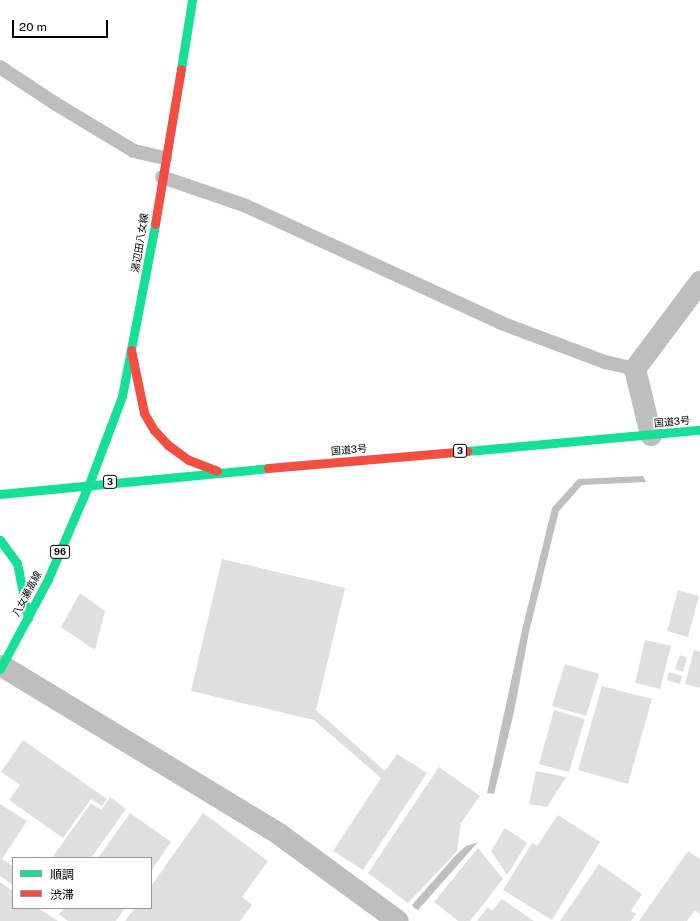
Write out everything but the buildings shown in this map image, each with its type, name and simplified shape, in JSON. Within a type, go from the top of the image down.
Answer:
[{"type":"main road","name":"湯辺田八女線","points":[[89,484],[122,396],[162,177],[192,0]]},
{"type":"main road","points":[[131,350],[144,413],[154,430],[168,445],[189,460],[219,472]]},
{"type":"main road","name":"国道3号","points":[[0,494],[219,472],[700,430]]},
{"type":"main road","name":"八女瀬高線","points":[[1,667],[48,579],[89,484]]},
{"type":"main road","points":[[0,540],[17,563],[26,599],[28,618]]},
{"type":"street","points":[[650,435],[635,369],[700,282]]},
{"type":"street","points":[[1,667],[279,834],[398,921]]},
{"type":"lane","points":[[0,67],[56,104],[134,151],[165,158]]},
{"type":"lane","points":[[162,177],[246,206],[500,323],[605,362],[635,369]]},
{"type":"shaded area","points":[[643,476],[646,482],[582,485],[559,511],[529,632],[514,712],[494,794],[487,793],[522,630],[552,508],[578,479]]},
{"type":"shaded area","points":[[478,842],[418,910],[414,908],[412,905],[455,856],[466,846]]},
{"type":"traffic: fast","points":[[181,69],[192,0]]},
{"type":"traffic: fast","points":[[89,484],[122,396],[155,224]]},
{"type":"traffic: fast","points":[[467,451],[700,430]]},
{"type":"traffic: fast","points":[[0,494],[268,468]]},
{"type":"traffic: fast","points":[[0,669],[48,579],[89,484]]},
{"type":"traffic: fast","points":[[0,540],[17,563],[28,618]]},
{"type":"traffic: jam","points":[[155,224],[181,69]]},
{"type":"traffic: jam","points":[[131,350],[144,413],[154,430],[168,445],[189,460],[217,471]]},
{"type":"traffic: jam","points":[[268,468],[467,451]]}]
